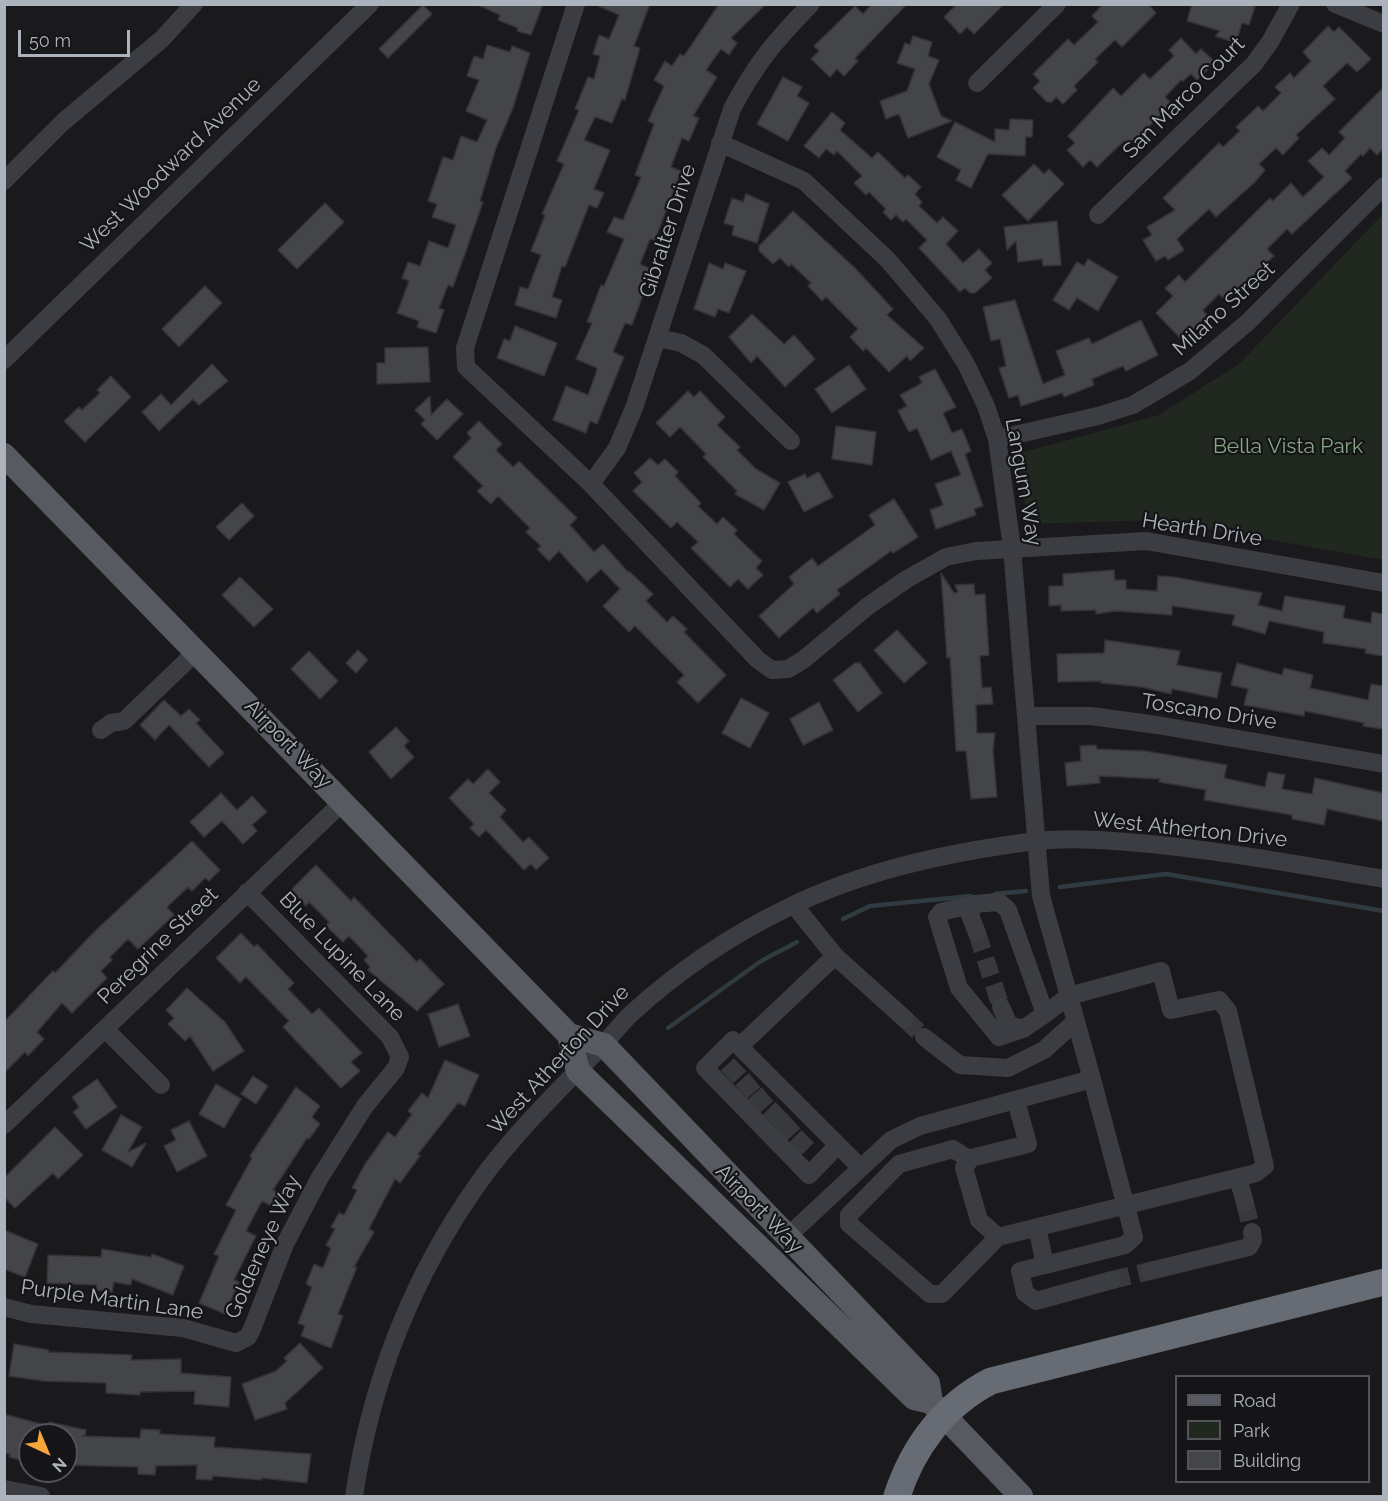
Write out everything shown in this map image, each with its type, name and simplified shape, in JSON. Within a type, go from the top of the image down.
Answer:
[{"type":"highway","points":[[897,1497],[916,1450],[938,1409],[961,1399],[991,1381],[1383,1282]]},
{"type":"main road","name":"Airport Way","points":[[4,455],[344,801],[569,1035],[578,1071],[914,1398],[938,1409],[1021,1497]]},
{"type":"main road","points":[[569,1035],[604,1045]]},
{"type":"main road","name":"Airport Way","points":[[604,1045],[928,1383],[938,1409]]},
{"type":"street","points":[[4,181],[63,122],[162,39],[194,4]]},
{"type":"street","name":"West Woodward Avenue","points":[[4,360],[370,4]]},
{"type":"street","points":[[576,4],[465,348],[466,367],[591,484]]},
{"type":"street","name":"Gibralter Drive","points":[[591,484],[618,448],[634,408],[732,109],[751,73],[769,48],[811,4]]},
{"type":"street","points":[[977,83],[1058,4]]},
{"type":"street","name":"San Marco Court","points":[[1098,215],[1254,64],[1270,42],[1291,4]]},
{"type":"street","points":[[1335,4],[1383,24]]},
{"type":"street","name":"Langum Way","points":[[720,143],[804,181],[888,260],[938,319],[966,364],[986,406],[997,439],[1012,548],[1041,897],[1134,1238],[1125,1245],[1045,1265]]},
{"type":"street","name":"Milano Street","points":[[997,439],[1098,416],[1133,405],[1190,371],[1248,322],[1383,186]]},
{"type":"street","points":[[658,338],[681,343],[703,355],[791,441]]},
{"type":"street","name":"Hearth Drive","points":[[591,484],[758,660],[772,670],[788,669],[803,660],[868,606],[907,579],[946,557],[976,551],[1146,541],[1383,583]]},
{"type":"street","points":[[101,730],[111,723],[124,722],[197,651]]},
{"type":"street","name":"Toscano Drive","points":[[1027,716],[1091,716],[1383,764]]},
{"type":"street","name":"Peregrine Street","points":[[4,1125],[344,801]]},
{"type":"street","name":"West Atherton Drive","points":[[354,1497],[359,1462],[378,1382],[408,1304],[443,1238],[481,1180],[629,1015],[674,977],[731,939],[794,905],[849,882],[918,861],[1038,841],[1128,842],[1226,852],[1383,879]]},
{"type":"street","name":"Blue Lupine Lane","points":[[247,892],[390,1037],[400,1057]]},
{"type":"street","points":[[970,1160],[953,1149],[899,1164],[849,1215],[849,1224],[930,1294],[942,1293],[999,1236],[1238,1178],[1256,1173],[1265,1166],[1228,1011],[1219,1000],[1171,1011],[1161,971],[1069,996],[1045,1014],[1023,1029],[999,1037],[959,988],[938,917],[941,912],[974,904],[999,902],[1008,910],[1045,1014]]},
{"type":"street","points":[[974,904],[970,915],[977,933]]},
{"type":"street","points":[[794,905],[835,956],[905,1019]]},
{"type":"street","points":[[744,1055],[835,956]]},
{"type":"street","points":[[1001,1007],[1009,1025],[1023,1029]]},
{"type":"street","points":[[924,1037],[960,1065],[1008,1068],[1044,1050],[1075,1022]]},
{"type":"street","points":[[105,1029],[161,1085]]},
{"type":"street","points":[[838,1145],[809,1175],[792,1152],[738,1095],[723,1080],[705,1068],[734,1040],[760,1074],[815,1129],[838,1145],[861,1168]]},
{"type":"street","name":"Goldeneye Way","points":[[248,1337],[285,1244],[318,1179],[365,1106],[396,1068],[400,1057]]},
{"type":"street","points":[[787,1237],[891,1140],[921,1126],[1092,1079]]},
{"type":"street","points":[[999,1236],[979,1220],[964,1168],[970,1160],[1028,1144],[1016,1101]]},
{"type":"street","points":[[1238,1178],[1245,1203]]},
{"type":"street","points":[[1036,1227],[1045,1265],[1020,1271],[1025,1293],[1036,1301],[1113,1280]]},
{"type":"street","points":[[1150,1271],[1249,1247],[1253,1240],[1252,1232]]},
{"type":"street","name":"Purple Martin Lane","points":[[4,1307],[31,1314],[183,1328],[236,1343],[248,1337]]},
{"type":"street","points":[[4,1489],[41,1497]]},
{"type":"green space","name":"Bella Vista Park","points":[[1383,214],[1383,560],[1159,520],[1028,524],[1017,454],[1159,415],[1239,364]]},
{"type":"building","points":[[476,4],[543,4],[531,35],[517,31],[518,28],[498,20],[500,15]]},
{"type":"building","points":[[594,4],[650,4],[634,46],[640,48],[625,100],[622,99],[612,123],[595,117],[584,140],[610,150],[594,189],[604,193],[597,208],[589,205],[565,267],[562,266],[552,297],[562,300],[556,318],[515,305],[520,287],[528,289],[541,255],[531,251],[545,215],[542,214],[564,164],[557,161],[579,110],[575,109],[588,77],[594,79],[600,56],[593,54],[599,35],[609,39],[619,15]]},
{"type":"building","points":[[719,4],[766,4],[731,38],[737,43],[729,55],[721,49],[706,70],[717,77],[693,116],[699,118],[689,141],[682,138],[671,167],[681,171],[655,240],[650,239],[640,264],[651,269],[640,294],[643,295],[632,325],[625,323],[613,352],[624,357],[597,424],[590,421],[586,433],[553,420],[566,386],[588,395],[596,373],[597,368],[576,359],[592,323],[587,322],[601,285],[604,286],[624,239],[607,232],[614,217],[623,220],[641,177],[635,175],[654,124],[648,121],[664,86],[654,80],[665,61],[672,66],[680,54],[684,56]]},
{"type":"building","points":[[872,4],[907,4],[855,58],[858,61],[844,76],[837,69],[830,77],[811,59],[819,51],[814,46],[855,6],[863,14]]},
{"type":"building","points":[[957,4],[1004,4],[974,34],[967,27],[960,34],[944,17]]},
{"type":"building","points":[[1103,4],[1148,4],[1156,13],[1122,47],[1115,40],[1095,59],[1098,62],[1074,86],[1077,90],[1063,104],[1056,97],[1052,102],[1047,102],[1033,88],[1040,81],[1033,74],[1068,39],[1074,45],[1098,22],[1092,16]]},
{"type":"building","points":[[1192,4],[1248,4],[1255,7],[1249,25],[1242,23],[1236,43],[1215,36],[1220,31],[1187,21]]},
{"type":"building","points":[[423,5],[432,14],[388,58],[379,49]]},
{"type":"building","points":[[1328,26],[1334,32],[1339,27],[1371,59],[1357,72],[1347,63],[1323,86],[1335,99],[1296,135],[1299,138],[1283,155],[1276,148],[1259,164],[1265,170],[1255,182],[1216,217],[1209,209],[1177,239],[1184,250],[1168,260],[1165,256],[1156,261],[1143,240],[1152,235],[1147,227],[1175,210],[1163,198],[1219,143],[1223,147],[1240,131],[1236,127],[1258,106],[1263,111],[1281,93],[1275,87],[1290,73],[1294,78],[1311,61],[1303,52]]},
{"type":"building","points":[[913,36],[932,42],[928,56],[939,60],[929,84],[941,116],[952,121],[908,138],[899,114],[886,119],[880,101],[907,91],[915,69],[897,63],[905,43],[910,45]]},
{"type":"building","points":[[1181,38],[1196,54],[1201,49],[1214,61],[1210,67],[1197,80],[1191,74],[1183,81],[1181,80],[1165,97],[1172,104],[1129,146],[1124,141],[1097,167],[1090,160],[1083,167],[1067,150],[1075,143],[1068,136],[1113,88],[1121,96],[1144,73],[1150,79],[1174,56],[1169,50]]},
{"type":"building","points":[[487,45],[510,52],[512,46],[530,53],[513,108],[496,148],[480,201],[483,202],[466,251],[453,287],[448,285],[439,308],[444,310],[436,333],[417,327],[419,321],[397,313],[409,281],[402,278],[408,262],[420,266],[429,241],[448,248],[456,225],[432,217],[437,204],[428,201],[443,157],[453,160],[461,136],[477,142],[487,120],[466,111],[479,80],[467,76],[474,56],[483,59]]},
{"type":"building","points":[[783,77],[802,87],[797,96],[809,103],[788,141],[757,124]]},
{"type":"building","points":[[1383,88],[1383,149],[1377,155],[1370,148],[1363,156],[1361,154],[1345,171],[1352,178],[1292,234],[1287,229],[1267,249],[1274,256],[1226,301],[1219,294],[1203,310],[1207,315],[1182,340],[1156,313],[1173,296],[1165,288],[1179,275],[1185,282],[1270,198],[1273,201],[1291,183],[1303,197],[1324,177],[1308,161],[1322,148],[1329,155],[1345,138],[1339,132]]},
{"type":"building","points":[[832,112],[845,123],[840,130],[872,158],[878,152],[905,178],[908,175],[921,187],[915,194],[922,202],[919,206],[937,223],[943,217],[958,231],[946,244],[963,263],[979,249],[992,263],[985,270],[992,278],[975,293],[970,293],[965,288],[960,292],[919,248],[927,240],[906,219],[903,222],[896,215],[891,220],[883,212],[886,209],[869,192],[866,195],[854,183],[862,176],[837,151],[834,155],[826,149],[819,158],[804,146]]},
{"type":"building","points":[[1010,119],[1033,120],[1032,137],[1026,137],[1025,156],[988,154],[971,188],[956,180],[961,170],[937,157],[955,122],[995,142],[995,129],[1009,130]]},
{"type":"building","points":[[1034,164],[1044,174],[1049,169],[1064,184],[1028,221],[1002,195]]},
{"type":"building","points":[[746,194],[769,204],[757,243],[732,235],[734,226],[724,223],[732,198],[743,202]]},
{"type":"building","points":[[325,203],[344,222],[297,269],[278,250]]},
{"type":"building","points":[[793,211],[855,268],[893,309],[887,315],[924,348],[910,361],[907,356],[889,372],[866,348],[863,351],[850,337],[858,329],[826,297],[822,301],[808,286],[811,283],[791,264],[789,267],[780,258],[773,264],[759,251],[759,246]]},
{"type":"building","points":[[1057,221],[1061,265],[1043,266],[1042,259],[1018,262],[1016,241],[1007,250],[1004,227]]},
{"type":"building","points":[[1088,259],[1118,277],[1098,311],[1077,298],[1069,310],[1053,300],[1077,262],[1084,266]]},
{"type":"building","points":[[709,263],[723,269],[725,263],[746,271],[729,313],[718,309],[715,317],[694,309]]},
{"type":"building","points":[[205,286],[222,303],[179,347],[162,329]]},
{"type":"building","points":[[1015,300],[1043,384],[1065,375],[1056,351],[1089,338],[1092,344],[1141,320],[1158,355],[1126,371],[1123,366],[1092,379],[1094,385],[1064,397],[1062,393],[1021,406],[1018,395],[1009,398],[999,368],[1006,366],[1000,339],[991,341],[983,307]]},
{"type":"building","points":[[752,314],[784,344],[794,335],[815,359],[785,387],[757,356],[751,363],[729,337]]},
{"type":"building","points":[[515,326],[557,343],[544,376],[497,358],[504,339],[510,341]]},
{"type":"building","points":[[428,347],[430,382],[377,384],[377,363],[385,363],[385,348]]},
{"type":"building","points":[[212,364],[228,381],[199,405],[193,399],[159,431],[142,412],[161,394],[171,405]]},
{"type":"building","points":[[849,365],[866,389],[832,413],[815,389]]},
{"type":"building","points":[[935,369],[956,407],[943,413],[952,433],[962,429],[971,451],[965,454],[983,506],[974,509],[976,515],[936,529],[930,510],[943,505],[935,484],[961,475],[951,451],[931,460],[917,428],[909,432],[898,411],[907,406],[900,395],[922,383],[919,377]]},
{"type":"building","points":[[111,376],[131,397],[85,442],[64,421],[79,407],[82,410],[100,393],[97,390]]},
{"type":"building","points":[[688,391],[694,397],[700,391],[725,417],[717,425],[740,447],[737,450],[756,469],[780,483],[764,510],[735,494],[737,491],[703,457],[706,454],[680,427],[670,437],[656,423]]},
{"type":"building","points":[[430,396],[431,415],[447,399],[463,414],[437,440],[421,424],[425,420],[415,410]]},
{"type":"building","points":[[479,421],[502,444],[496,450],[513,467],[519,461],[577,518],[570,525],[594,552],[603,544],[628,572],[653,594],[646,601],[667,622],[673,616],[687,629],[684,632],[726,675],[698,703],[677,682],[684,675],[635,626],[629,632],[603,606],[620,589],[601,569],[587,582],[559,551],[549,561],[537,549],[541,546],[526,532],[530,528],[498,496],[491,504],[477,491],[483,486],[453,457],[471,438],[467,433]]},
{"type":"building","points":[[836,426],[876,432],[872,465],[832,459]]},
{"type":"building","points":[[650,458],[658,465],[665,459],[678,472],[675,476],[701,503],[698,506],[717,524],[723,517],[737,530],[734,534],[762,561],[756,568],[763,575],[748,589],[738,579],[730,587],[691,548],[698,542],[677,522],[671,528],[633,491],[642,482],[634,473]]},
{"type":"building","points":[[819,472],[833,497],[804,512],[788,482],[805,474],[807,478]]},
{"type":"building","points":[[894,499],[918,537],[893,553],[891,551],[837,590],[840,594],[817,613],[813,608],[779,638],[759,616],[794,584],[789,577],[812,558],[818,566],[875,525],[869,515]]},
{"type":"building","points":[[242,503],[254,516],[229,540],[216,527]]},
{"type":"building","points":[[1114,570],[1115,580],[1126,580],[1126,589],[1157,591],[1158,576],[1174,577],[1262,593],[1258,605],[1282,611],[1285,596],[1345,606],[1343,618],[1371,623],[1372,612],[1383,614],[1383,656],[1365,653],[1366,649],[1323,643],[1324,632],[1269,621],[1265,634],[1232,625],[1235,615],[1172,606],[1172,615],[1116,611],[1096,614],[1096,610],[1061,611],[1061,605],[1049,606],[1049,586],[1063,586],[1063,574]]},
{"type":"building","points":[[941,573],[954,593],[958,592],[955,585],[974,584],[975,595],[985,594],[989,655],[980,656],[982,688],[991,687],[993,704],[976,705],[977,733],[995,733],[993,750],[997,797],[971,799],[966,751],[956,751],[950,657],[947,658]]},
{"type":"building","points":[[240,577],[273,609],[254,627],[222,595]]},
{"type":"building","points":[[897,630],[927,663],[904,683],[874,650]]},
{"type":"building","points":[[1105,640],[1180,651],[1177,665],[1222,673],[1217,698],[1172,689],[1171,694],[1142,687],[1101,683],[1101,681],[1058,682],[1057,654],[1104,653]]},
{"type":"building","points":[[358,650],[368,660],[356,673],[346,663]]},
{"type":"building","points":[[309,651],[338,681],[320,699],[291,669]]},
{"type":"building","points":[[855,663],[860,663],[882,693],[858,712],[833,680]]},
{"type":"building","points":[[1237,663],[1282,675],[1284,668],[1313,675],[1310,688],[1368,700],[1371,684],[1383,686],[1383,729],[1305,711],[1304,716],[1244,705],[1248,689],[1231,685]]},
{"type":"building","points":[[741,698],[769,713],[750,748],[722,733]]},
{"type":"building","points":[[164,700],[181,716],[189,709],[200,720],[196,723],[224,753],[209,767],[169,725],[155,740],[140,725]]},
{"type":"building","points":[[819,702],[833,730],[803,745],[790,719]]},
{"type":"building","points":[[396,727],[409,741],[404,746],[414,757],[391,779],[369,752]]},
{"type":"building","points":[[1096,745],[1097,749],[1146,751],[1227,765],[1224,778],[1265,787],[1268,772],[1285,775],[1282,789],[1312,794],[1315,778],[1383,793],[1383,821],[1327,809],[1324,825],[1292,819],[1292,815],[1204,800],[1206,790],[1159,782],[1160,779],[1099,776],[1100,783],[1067,786],[1065,763],[1081,761],[1080,746]]},
{"type":"building","points":[[488,769],[500,782],[489,793],[506,810],[500,817],[523,842],[529,837],[549,858],[536,870],[531,864],[524,870],[486,830],[479,837],[470,828],[474,824],[449,798],[468,779],[473,784]]},
{"type":"building","points":[[221,793],[237,810],[252,796],[267,812],[252,825],[257,831],[243,844],[222,821],[204,837],[190,822]]},
{"type":"building","points":[[192,841],[220,870],[209,881],[205,878],[192,891],[188,887],[167,907],[174,915],[138,949],[128,939],[110,957],[112,960],[101,971],[107,978],[72,1013],[62,1003],[37,1032],[44,1039],[28,1056],[25,1052],[4,1073],[4,1022],[53,971],[55,973],[95,931]]},
{"type":"building","points":[[316,865],[351,901],[354,897],[417,962],[420,959],[444,984],[417,1011],[368,970],[370,967],[364,960],[368,956],[349,936],[343,942],[326,926],[329,922],[309,902],[306,906],[291,890]]},
{"type":"building","points":[[241,933],[254,947],[257,944],[294,983],[288,989],[312,1014],[319,1008],[362,1053],[351,1062],[360,1071],[341,1088],[283,1027],[289,1021],[246,977],[240,983],[216,958]]},
{"type":"building","points":[[187,988],[225,1022],[244,1051],[213,1071],[190,1036],[185,1041],[168,1024],[174,1018],[166,1010]]},
{"type":"building","points":[[458,1004],[470,1036],[439,1047],[428,1014]]},
{"type":"building","points":[[445,1060],[479,1075],[465,1106],[458,1103],[418,1154],[420,1156],[400,1183],[395,1179],[369,1229],[374,1232],[354,1267],[357,1267],[338,1314],[343,1316],[331,1348],[301,1336],[305,1326],[298,1323],[312,1287],[306,1284],[314,1264],[323,1268],[331,1248],[326,1245],[335,1229],[331,1227],[339,1213],[344,1215],[357,1190],[352,1188],[365,1164],[388,1132],[395,1137],[412,1114],[408,1111],[422,1093],[428,1098]]},
{"type":"building","points":[[253,1076],[268,1086],[256,1104],[241,1094]]},
{"type":"building","points":[[97,1079],[117,1107],[86,1129],[73,1112],[79,1107],[72,1097]]},
{"type":"building","points":[[216,1084],[241,1099],[224,1128],[199,1114]]},
{"type":"building","points":[[296,1087],[320,1106],[312,1117],[320,1124],[309,1139],[307,1138],[273,1190],[280,1194],[273,1207],[262,1201],[246,1231],[256,1236],[234,1280],[239,1282],[225,1314],[199,1303],[219,1256],[214,1254],[236,1210],[226,1205],[252,1158],[250,1156]]},
{"type":"building","points":[[121,1115],[142,1127],[128,1152],[146,1143],[132,1167],[102,1150]]},
{"type":"building","points":[[189,1121],[207,1156],[177,1172],[164,1146],[176,1140],[171,1130]]},
{"type":"building","points":[[55,1127],[83,1155],[58,1179],[53,1173],[15,1208],[4,1197],[4,1178]]},
{"type":"building","points":[[4,1230],[38,1244],[25,1277],[4,1269]]},
{"type":"building","points":[[102,1249],[151,1257],[152,1254],[184,1266],[173,1295],[132,1279],[131,1285],[114,1282],[112,1292],[96,1290],[97,1285],[47,1283],[48,1255],[101,1257]]},
{"type":"building","points":[[300,1343],[323,1368],[285,1403],[287,1409],[255,1420],[242,1384],[276,1371],[287,1361],[284,1358]]},
{"type":"building","points":[[14,1344],[49,1350],[48,1352],[132,1355],[131,1360],[181,1359],[181,1373],[231,1377],[229,1407],[194,1404],[195,1391],[140,1392],[140,1395],[106,1393],[106,1383],[43,1381],[9,1376]]},
{"type":"building","points":[[4,1414],[37,1423],[18,1423],[18,1459],[4,1453]]},
{"type":"building","points":[[78,1428],[86,1430],[85,1435],[82,1436],[140,1438],[141,1429],[160,1430],[160,1434],[215,1437],[214,1447],[311,1454],[307,1483],[213,1476],[212,1480],[196,1479],[197,1465],[156,1466],[155,1475],[138,1474],[138,1467],[78,1465]]},
{"type":"waterway","points":[[1060,887],[1166,874],[1384,911]]},
{"type":"waterway","points":[[995,894],[1026,891]]},
{"type":"waterway","points":[[843,919],[870,906],[971,896]]},
{"type":"waterway","points":[[668,1028],[761,961],[797,942]]},
{"type":"tunnel","points":[[977,933],[1001,1007]]},
{"type":"tunnel","points":[[905,1019],[924,1037]]},
{"type":"tunnel","points":[[727,1077],[742,1063]]},
{"type":"tunnel","points":[[741,1092],[757,1078]]},
{"type":"tunnel","points":[[754,1106],[770,1092]]},
{"type":"tunnel","points":[[769,1121],[784,1106]]},
{"type":"tunnel","points":[[781,1134],[797,1119]]},
{"type":"tunnel","points":[[795,1149],[811,1133]]},
{"type":"tunnel","points":[[1245,1203],[1252,1232]]},
{"type":"tunnel","points":[[1112,1280],[1150,1271]]}]
